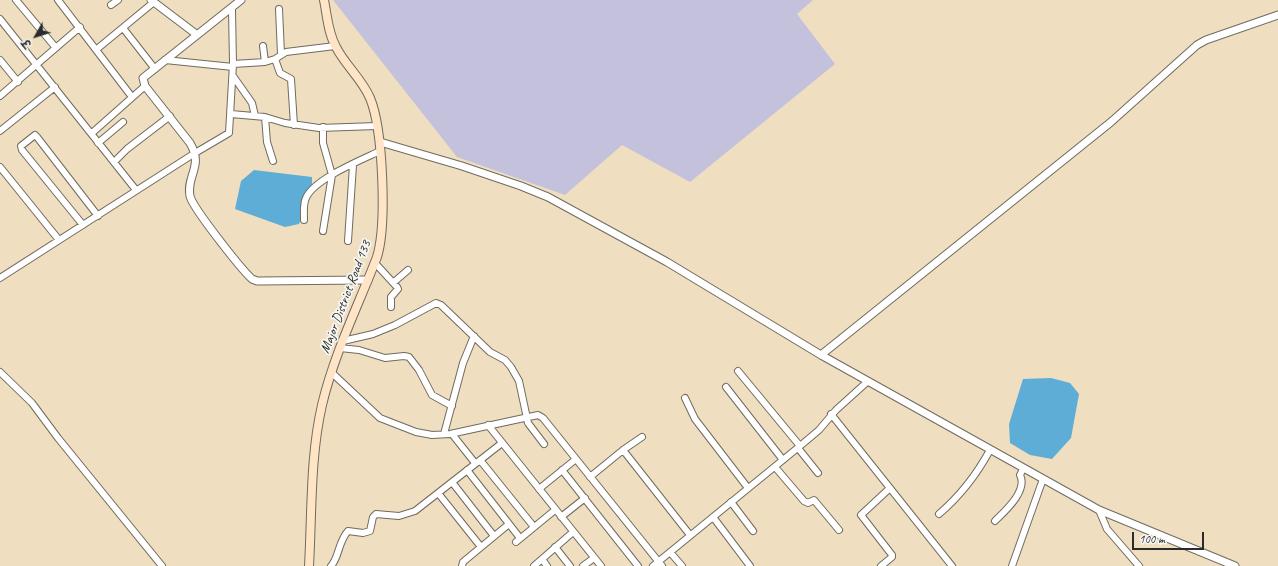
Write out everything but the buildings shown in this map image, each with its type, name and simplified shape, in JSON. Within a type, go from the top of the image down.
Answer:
[{"type":"main road","name":"Major District Road 133","points":[[311,566],[316,439],[322,406],[331,372],[379,251],[382,226],[380,147],[377,126],[369,96],[335,46],[324,0]]},
{"type":"street","points":[[16,0],[56,48]]},
{"type":"street","points":[[58,0],[97,49],[132,97]]},
{"type":"street","points":[[111,5],[118,0]]},
{"type":"street","points":[[241,0],[232,10],[196,34],[143,78],[145,86],[170,116],[195,153],[196,160],[190,197],[197,209],[252,279],[258,281],[368,280]]},
{"type":"street","points":[[97,49],[123,28],[152,1],[196,34]]},
{"type":"street","points":[[279,9],[281,54]]},
{"type":"street","points":[[0,278],[136,190],[229,133],[233,65],[232,10]]},
{"type":"street","points":[[821,355],[1111,122],[1197,45],[1206,40],[1278,15]]},
{"type":"street","points":[[0,19],[136,190]]},
{"type":"street","points":[[0,96],[80,27]]},
{"type":"street","points":[[123,28],[154,69]]},
{"type":"street","points":[[264,46],[264,62]]},
{"type":"street","points":[[165,60],[233,65],[264,62],[275,59],[281,54],[335,46]]},
{"type":"street","points":[[275,59],[280,73],[291,79],[294,125]]},
{"type":"street","points":[[0,60],[18,82]]},
{"type":"street","points":[[232,76],[252,103],[255,116]]},
{"type":"street","points":[[92,133],[145,86]]},
{"type":"street","points":[[0,131],[55,87]]},
{"type":"street","points":[[231,114],[265,117],[294,125],[323,127],[377,126]]},
{"type":"street","points":[[114,162],[127,149],[170,116]]},
{"type":"street","points":[[265,117],[267,142],[273,160]]},
{"type":"street","points":[[98,143],[123,122]]},
{"type":"street","points":[[323,127],[324,143],[332,175],[323,231]]},
{"type":"street","points":[[83,225],[22,150],[21,146],[31,137],[35,135],[38,137],[98,216]]},
{"type":"street","points":[[304,220],[305,200],[308,195],[332,175],[353,165],[380,147],[462,166],[521,186],[548,198],[667,262],[867,382],[1099,510],[1235,566]]},
{"type":"street","points":[[348,240],[353,165]]},
{"type":"street","points":[[0,167],[59,240]]},
{"type":"street","points":[[375,263],[394,282],[398,289],[392,297],[390,307]]},
{"type":"street","points":[[394,282],[408,270]]},
{"type":"street","points":[[342,345],[394,325],[436,303],[441,305],[490,352],[505,360],[511,367],[519,381],[526,416],[530,426],[544,444]]},
{"type":"street","points":[[444,434],[463,363],[474,336]]},
{"type":"street","points":[[342,345],[385,358],[404,356],[409,357],[419,370],[432,395],[452,406]]},
{"type":"street","points":[[738,371],[818,473]]},
{"type":"street","points":[[0,372],[32,403],[162,566]]},
{"type":"street","points":[[331,372],[380,418],[416,432],[432,435],[452,434],[534,414],[543,418],[658,565],[690,534],[713,517],[819,430],[831,414],[867,382]]},
{"type":"street","points":[[726,387],[783,460]]},
{"type":"street","points":[[685,398],[695,419],[748,488]]},
{"type":"street","points":[[831,414],[952,566]]},
{"type":"street","points":[[488,425],[600,566]]},
{"type":"street","points":[[452,434],[534,527]]},
{"type":"street","points":[[590,477],[623,450],[642,437]]},
{"type":"street","points":[[331,566],[335,561],[338,546],[348,531],[352,530],[363,533],[370,531],[373,517],[376,514],[399,516],[408,514],[438,493],[502,443]]},
{"type":"street","points":[[623,450],[690,534]]},
{"type":"street","points":[[939,514],[956,498],[977,472],[990,450]]},
{"type":"street","points":[[539,489],[576,459]]},
{"type":"street","points":[[775,467],[804,501],[808,503],[814,500],[839,530]]},
{"type":"street","points":[[995,521],[1013,501],[1022,486],[1023,482],[1020,475],[1023,469]]},
{"type":"street","points":[[467,470],[509,524],[518,540],[555,510]]},
{"type":"street","points":[[562,470],[638,566]]},
{"type":"street","points":[[1012,566],[1043,479]]},
{"type":"street","points":[[452,482],[494,536]]},
{"type":"street","points":[[881,566],[892,557],[892,555],[861,514],[890,488]]},
{"type":"street","points":[[438,493],[481,547]]},
{"type":"street","points":[[561,517],[585,498]]},
{"type":"street","points":[[731,502],[753,531]]},
{"type":"street","points":[[1099,510],[1108,530],[1139,566]]},
{"type":"street","points":[[713,517],[750,566]]},
{"type":"street","points":[[462,566],[463,562],[509,524]]},
{"type":"street","points":[[534,566],[573,532]]},
{"type":"street","points":[[555,548],[570,566]]},
{"type":"street","points":[[670,552],[682,566]]},
{"type":"street","points":[[583,566],[594,558]]},
{"type":"street","points":[[542,559],[548,566]]},
{"type":"shaded area","points":[[333,0],[813,0],[797,14],[835,64],[690,182],[622,145],[565,195],[457,157]]},
{"type":"water","points":[[254,170],[312,177],[312,189],[299,224],[285,227],[235,209],[241,181]]},
{"type":"water","points":[[1051,378],[1070,383],[1079,394],[1071,438],[1052,459],[1030,455],[1010,443],[1009,424],[1023,379]]}]
